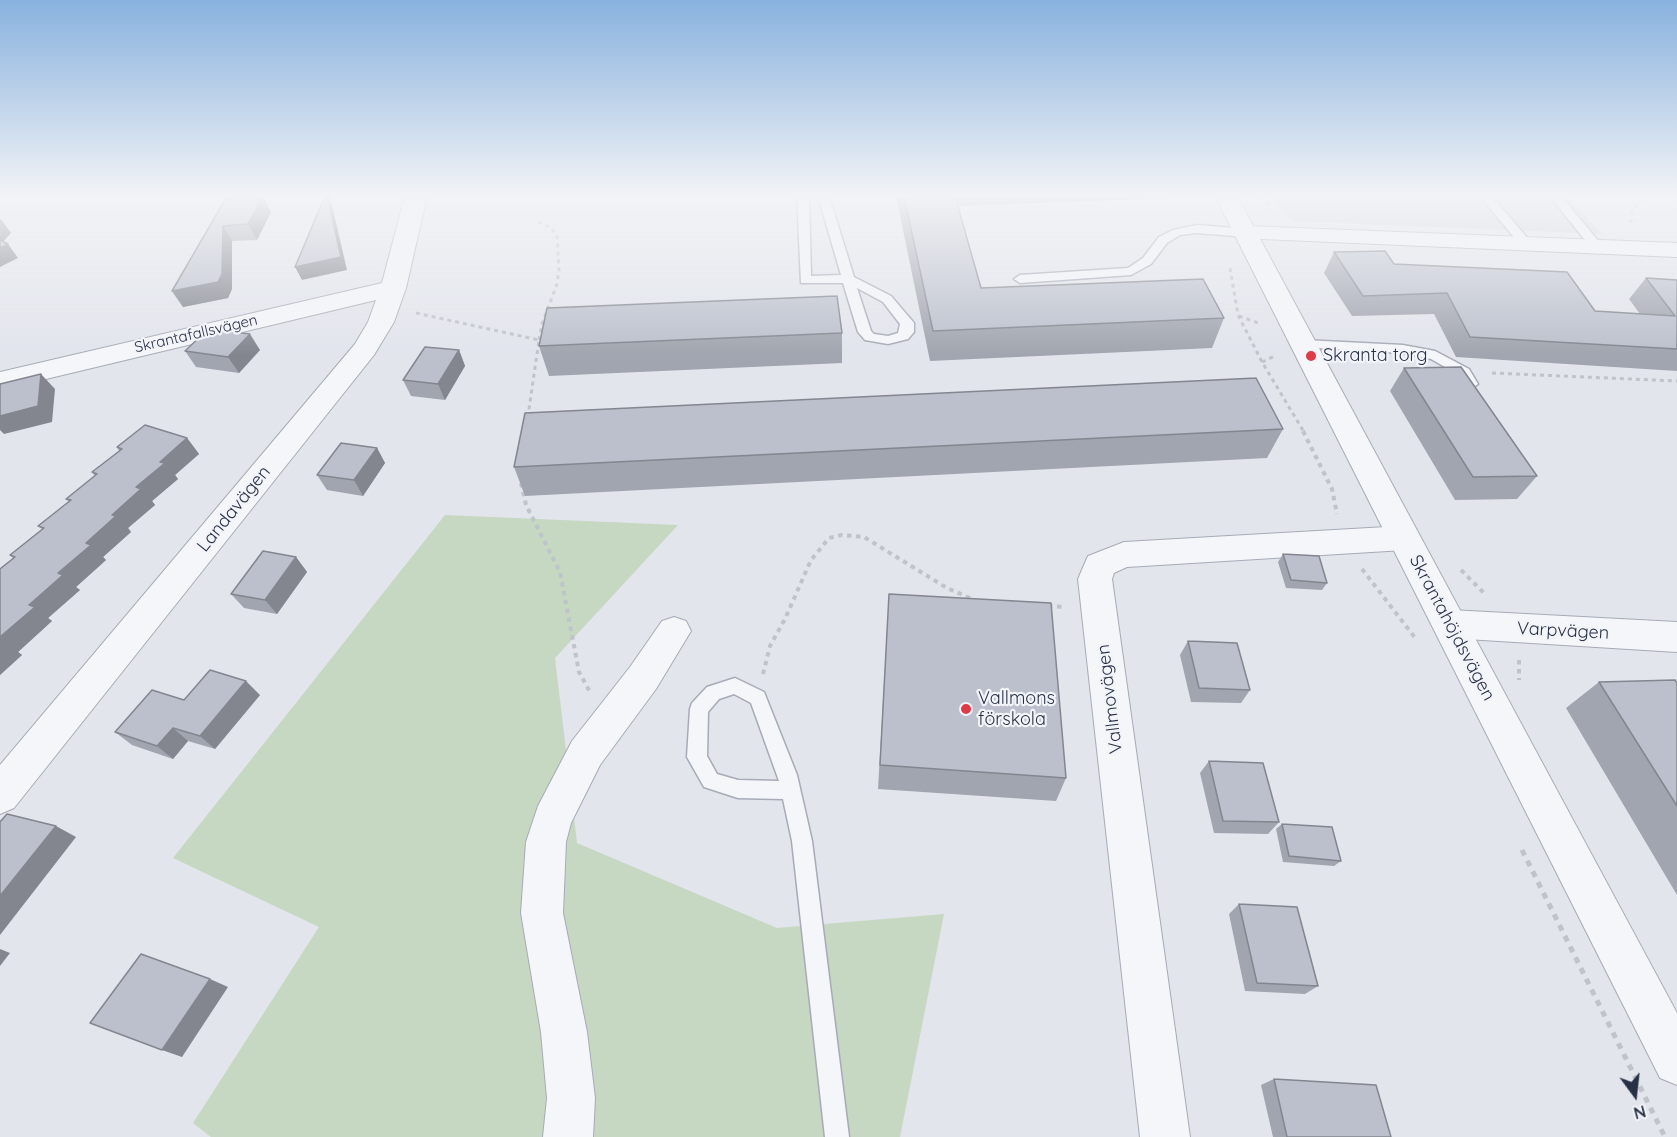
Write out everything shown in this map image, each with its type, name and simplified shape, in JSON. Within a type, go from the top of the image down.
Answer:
[{"type":"street","name":"Landavägen","points":[[0,795],[365,349],[381,322],[402,249]]},
{"type":"street","name":"Skrantahöjdsvägen","points":[[1241,249],[1289,350],[1404,538],[1677,1061]]},
{"type":"street","points":[[1658,249],[1677,250]]},
{"type":"street","name":"Skrantafallsvägen","points":[[0,381],[390,297]]},
{"type":"street","name":"Vallmovägen","points":[[1165,1137],[1095,579],[1100,565],[1124,555],[1404,538]]},
{"type":"street","name":"Varpvägen","points":[[1450,624],[1677,637]]},
{"type":"street","points":[[568,1137],[571,1098],[564,1032],[542,913],[544,859],[552,820],[586,753],[643,678],[674,632]]},
{"type":"lane","points":[[805,249],[806,280],[848,279],[887,299],[907,323],[907,332],[903,336],[888,340],[870,337],[865,332],[848,279],[839,249]]},
{"type":"lane","points":[[1020,279],[1131,271],[1147,261],[1157,249]]},
{"type":"lane","points":[[1289,350],[1403,348],[1435,355],[1464,372],[1476,393]]},
{"type":"lane","points":[[790,790],[738,789],[711,781],[697,757],[699,709],[713,693],[735,686],[758,698],[769,723],[790,790],[802,841],[837,1137]]},
{"type":"path","points":[[528,418],[542,324],[557,284],[559,269],[557,249]]},
{"type":"path","points":[[1230,249],[1229,259],[1238,315],[1262,362],[1313,447],[1334,495],[1346,541],[1360,567],[1417,641]]},
{"type":"path","points":[[390,297],[539,340]]},
{"type":"path","points":[[1238,315],[1258,323]]},
{"type":"path","points":[[1262,362],[1289,350]]},
{"type":"path","points":[[1464,372],[1677,381]]},
{"type":"path","points":[[520,473],[522,494],[526,505],[560,572],[579,672],[588,691],[614,715]]},
{"type":"path","points":[[758,698],[770,646],[785,619],[811,560],[829,538],[842,535],[864,537],[947,588],[973,600]]},
{"type":"path","points":[[1044,606],[1099,608]]},
{"type":"path","points":[[1521,849],[1665,1137]]},
{"type":"green space","points":[[445,515],[678,525],[555,658],[577,843],[777,928],[944,914],[900,1137],[211,1137],[193,1123],[319,927],[173,858]]},
{"type":"building","points":[[196,249],[223,249],[222,274],[218,282],[172,291]]},
{"type":"building","points":[[303,249],[339,249],[341,257],[295,267]]},
{"type":"building","points":[[915,249],[970,249],[981,288],[1203,279],[1224,318],[933,331]]},
{"type":"building","points":[[1385,251],[1394,264],[1567,272],[1595,311],[1675,316],[1646,278],[1677,280],[1677,349],[1470,337],[1447,293],[1363,296],[1334,252]]},
{"type":"building","points":[[837,296],[842,333],[539,346],[547,308]]},
{"type":"building","points":[[208,329],[250,334],[228,357],[185,351]]},
{"type":"building","points":[[425,347],[459,350],[438,384],[403,380]]},
{"type":"building","points":[[1461,367],[1537,476],[1473,477],[1404,368]]},
{"type":"building","points":[[41,374],[38,406],[0,416],[0,384]]},
{"type":"building","points":[[1256,378],[1283,429],[514,467],[525,413]]},
{"type":"building","points":[[145,425],[187,438],[160,462],[165,463],[136,487],[141,489],[112,515],[116,516],[86,543],[91,545],[58,573],[63,575],[29,605],[35,607],[0,637],[0,569],[15,557],[10,555],[44,528],[38,526],[71,500],[66,499],[97,474],[92,472],[122,449],[117,447]]},
{"type":"building","points":[[341,443],[377,448],[354,480],[317,475]]},
{"type":"building","points":[[263,551],[296,557],[265,600],[231,594]]},
{"type":"building","points":[[1283,554],[1319,556],[1327,583],[1291,580]]},
{"type":"building","name":"Vallmons förskola","points":[[889,594],[1051,603],[1066,778],[880,765]]},
{"type":"building","points":[[1188,641],[1237,643],[1250,690],[1199,688]]},
{"type":"building","points":[[210,670],[246,681],[200,736],[173,728],[157,746],[115,732],[152,690],[184,700]]},
{"type":"building","points":[[1675,680],[1677,683],[1677,806],[1599,682]]},
{"type":"building","points":[[1209,761],[1263,763],[1279,822],[1223,821]]},
{"type":"building","points":[[7,814],[56,826],[0,896],[0,822]]},
{"type":"building","points":[[1282,824],[1332,827],[1341,861],[1289,856]]},
{"type":"building","points":[[1239,904],[1297,907],[1318,986],[1257,983]]},
{"type":"building","points":[[141,954],[210,979],[162,1050],[90,1023]]},
{"type":"building","points":[[1274,1079],[1376,1085],[1391,1137],[1287,1137]]},
{"type":"place","name":"Skranta torg","points":[[1311,356]]},
{"type":"place","name":"Vallmons förskola","points":[[966,709]]}]
